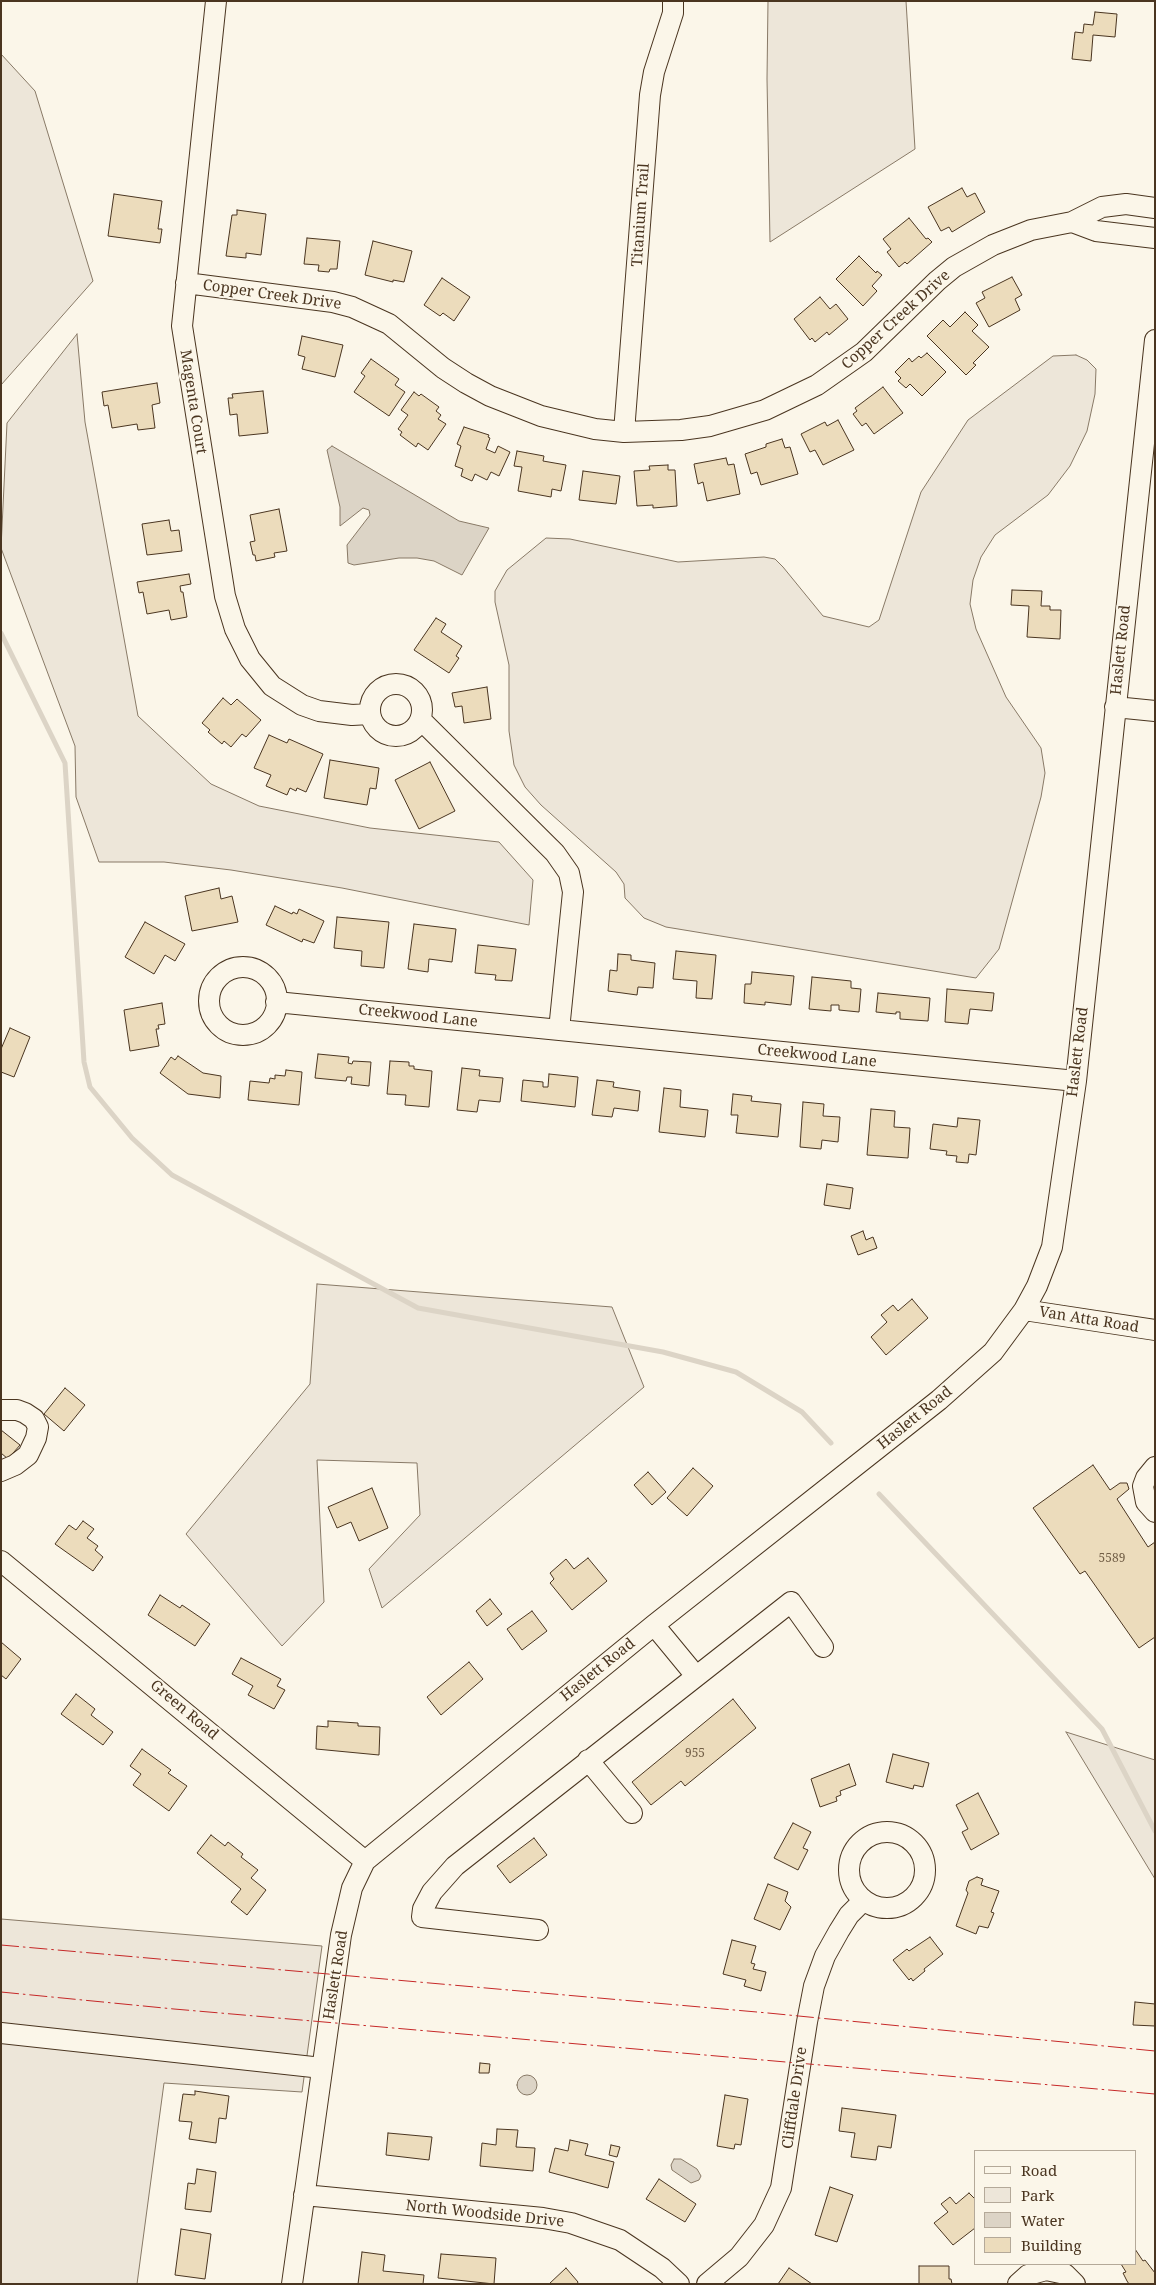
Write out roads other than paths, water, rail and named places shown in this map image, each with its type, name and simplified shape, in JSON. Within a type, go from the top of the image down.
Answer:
[{"type":"street","name":"Magenta Court","points":[[216,1],[182,312],[183,342],[221,578],[235,629],[260,673],[287,696],[318,711],[352,716],[370,714]]},
{"type":"street","name":"Titanium Trail","points":[[624,432],[650,95],[654,72],[673,13],[673,1]]},
{"type":"street","name":"Copper Creek Drive","points":[[186,283],[333,302],[352,307],[389,324],[444,368],[490,396],[524,410],[567,424],[624,432],[681,430],[710,426],[765,410],[792,399],[841,370],[864,352],[931,286],[973,255],[1018,234],[1072,222],[1093,210],[1114,204],[1155,208]]},
{"type":"street","points":[[1072,222],[1096,231],[1155,238]]},
{"type":"street","name":"Haslett Road","points":[[292,2284],[341,1935],[352,1888],[365,1861],[654,1625],[940,1400],[993,1352],[1024,1310],[1038,1286],[1052,1247],[1076,1081],[1155,340]]},
{"type":"street","points":[[392,684],[400,684],[415,692],[420,698],[422,706],[420,720],[415,729],[408,734],[391,736],[377,729],[370,714],[370,706],[378,691],[392,684]]},
{"type":"street","points":[[1115,707],[1155,711]]},
{"type":"street","points":[[420,720],[561,859],[572,882],[572,902],[559,1030]]},
{"type":"street","name":"Creekwood Lane","points":[[276,1002],[1076,1081]]},
{"type":"street","name":"Van Atta Road","points":[[1024,1310],[1155,1330]]},
{"type":"street","points":[[1,1410],[17,1410],[25,1413],[34,1419],[38,1427],[36,1438],[28,1455],[15,1465],[1,1471]]},
{"type":"street","points":[[1155,1467],[1146,1478],[1143,1486],[1146,1502],[1155,1512]]},
{"type":"street","name":"Green Road","points":[[1,1561],[365,1861]]},
{"type":"street","points":[[538,1930],[422,1917],[423,1909],[432,1892],[445,1875],[588,1760],[792,1602],[823,1647]]},
{"type":"street","points":[[654,1625],[696,1676]]},
{"type":"street","points":[[588,1760],[632,1813]]},
{"type":"street","name":"Cliffdale Drive","points":[[707,2284],[739,2257],[759,2231],[781,2188],[814,1986],[825,1956],[839,1931],[849,1916],[864,1900]]},
{"type":"street","points":[[1,2033],[322,2068]]},
{"type":"street","name":"North Woodside Drive","points":[[304,2195],[543,2218],[571,2224],[620,2240],[662,2268],[679,2284]]},
{"type":"street","points":[[1018,2284],[1028,2275],[1046,2270],[1064,2274],[1075,2284]]},
{"type":"water","points":[[332,446],[459,521],[489,528],[462,575],[434,561],[417,558],[399,558],[354,565],[348,563],[347,545],[370,515],[369,510],[363,508],[340,526],[340,507],[327,450]]},
{"type":"water","points":[[527,2075],[534,2078],[537,2085],[534,2092],[527,2095],[520,2092],[517,2085],[520,2078]]},
{"type":"water","points":[[674,2159],[681,2159],[697,2169],[701,2176],[699,2180],[691,2183],[672,2170],[671,2165]]},
{"type":"waterway","points":[[1,633],[65,763],[84,1062],[90,1087],[132,1138],[172,1175],[418,1308],[663,1352],[736,1372],[802,1412],[831,1443]]},
{"type":"waterway","points":[[879,1494],[1102,1729],[1155,1831]]}]
